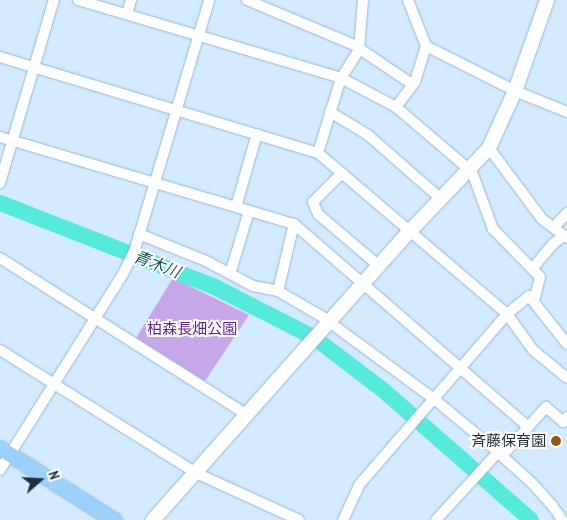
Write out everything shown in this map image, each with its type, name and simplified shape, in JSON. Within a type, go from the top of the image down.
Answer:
[{"type":"main road","points":[[5,451],[114,520]]},
{"type":"street","points":[[0,183],[54,0]]},
{"type":"street","points":[[78,0],[341,78],[396,106],[468,168],[493,229],[508,247],[540,277],[534,301]]},
{"type":"street","points":[[127,14],[131,0]]},
{"type":"street","points":[[0,470],[5,451],[54,382],[123,274],[139,234],[175,108],[209,0]]},
{"type":"street","points":[[247,0],[313,26],[354,45],[412,84]]},
{"type":"street","points":[[318,153],[341,78],[359,50],[363,0]]},
{"type":"street","points":[[396,106],[412,84],[426,46],[408,0]]},
{"type":"street","points":[[153,520],[410,230],[489,148],[515,91],[547,0]]},
{"type":"street","points":[[426,46],[515,91],[567,112]]},
{"type":"street","points":[[0,57],[175,108],[318,153],[507,314],[533,350],[567,378]]},
{"type":"street","points":[[330,112],[368,136],[440,198]]},
{"type":"street","points":[[236,207],[257,134]]},
{"type":"street","points":[[0,137],[294,224],[528,427]]},
{"type":"street","points":[[489,148],[540,216],[565,236],[552,244],[532,269]]},
{"type":"street","points":[[342,173],[313,202],[318,214],[379,266]]},
{"type":"street","points":[[230,274],[249,211]]},
{"type":"street","points":[[554,227],[567,213]]},
{"type":"street","points":[[278,291],[294,224]]},
{"type":"street","points":[[139,234],[200,258],[252,286],[278,291],[329,322],[434,399],[500,454],[532,483],[552,505],[562,520]]},
{"type":"street","points":[[0,258],[246,414]]},
{"type":"street","points":[[343,520],[359,485],[507,314],[529,296],[567,344]]},
{"type":"street","points":[[0,350],[54,382],[196,473],[299,520]]},
{"type":"street","points":[[436,520],[546,407],[566,421]]},
{"type":"green space","name":"柏森長畑公園","points":[[173,278],[249,315],[205,381],[136,338]]},
{"type":"waterway","name":"青木川","points":[[0,203],[213,286],[309,335]]},
{"type":"waterway","name":"青木川","points":[[320,342],[383,390],[531,520]]},
{"type":"place","name":"斉藤保育園","points":[[556,441]]}]
